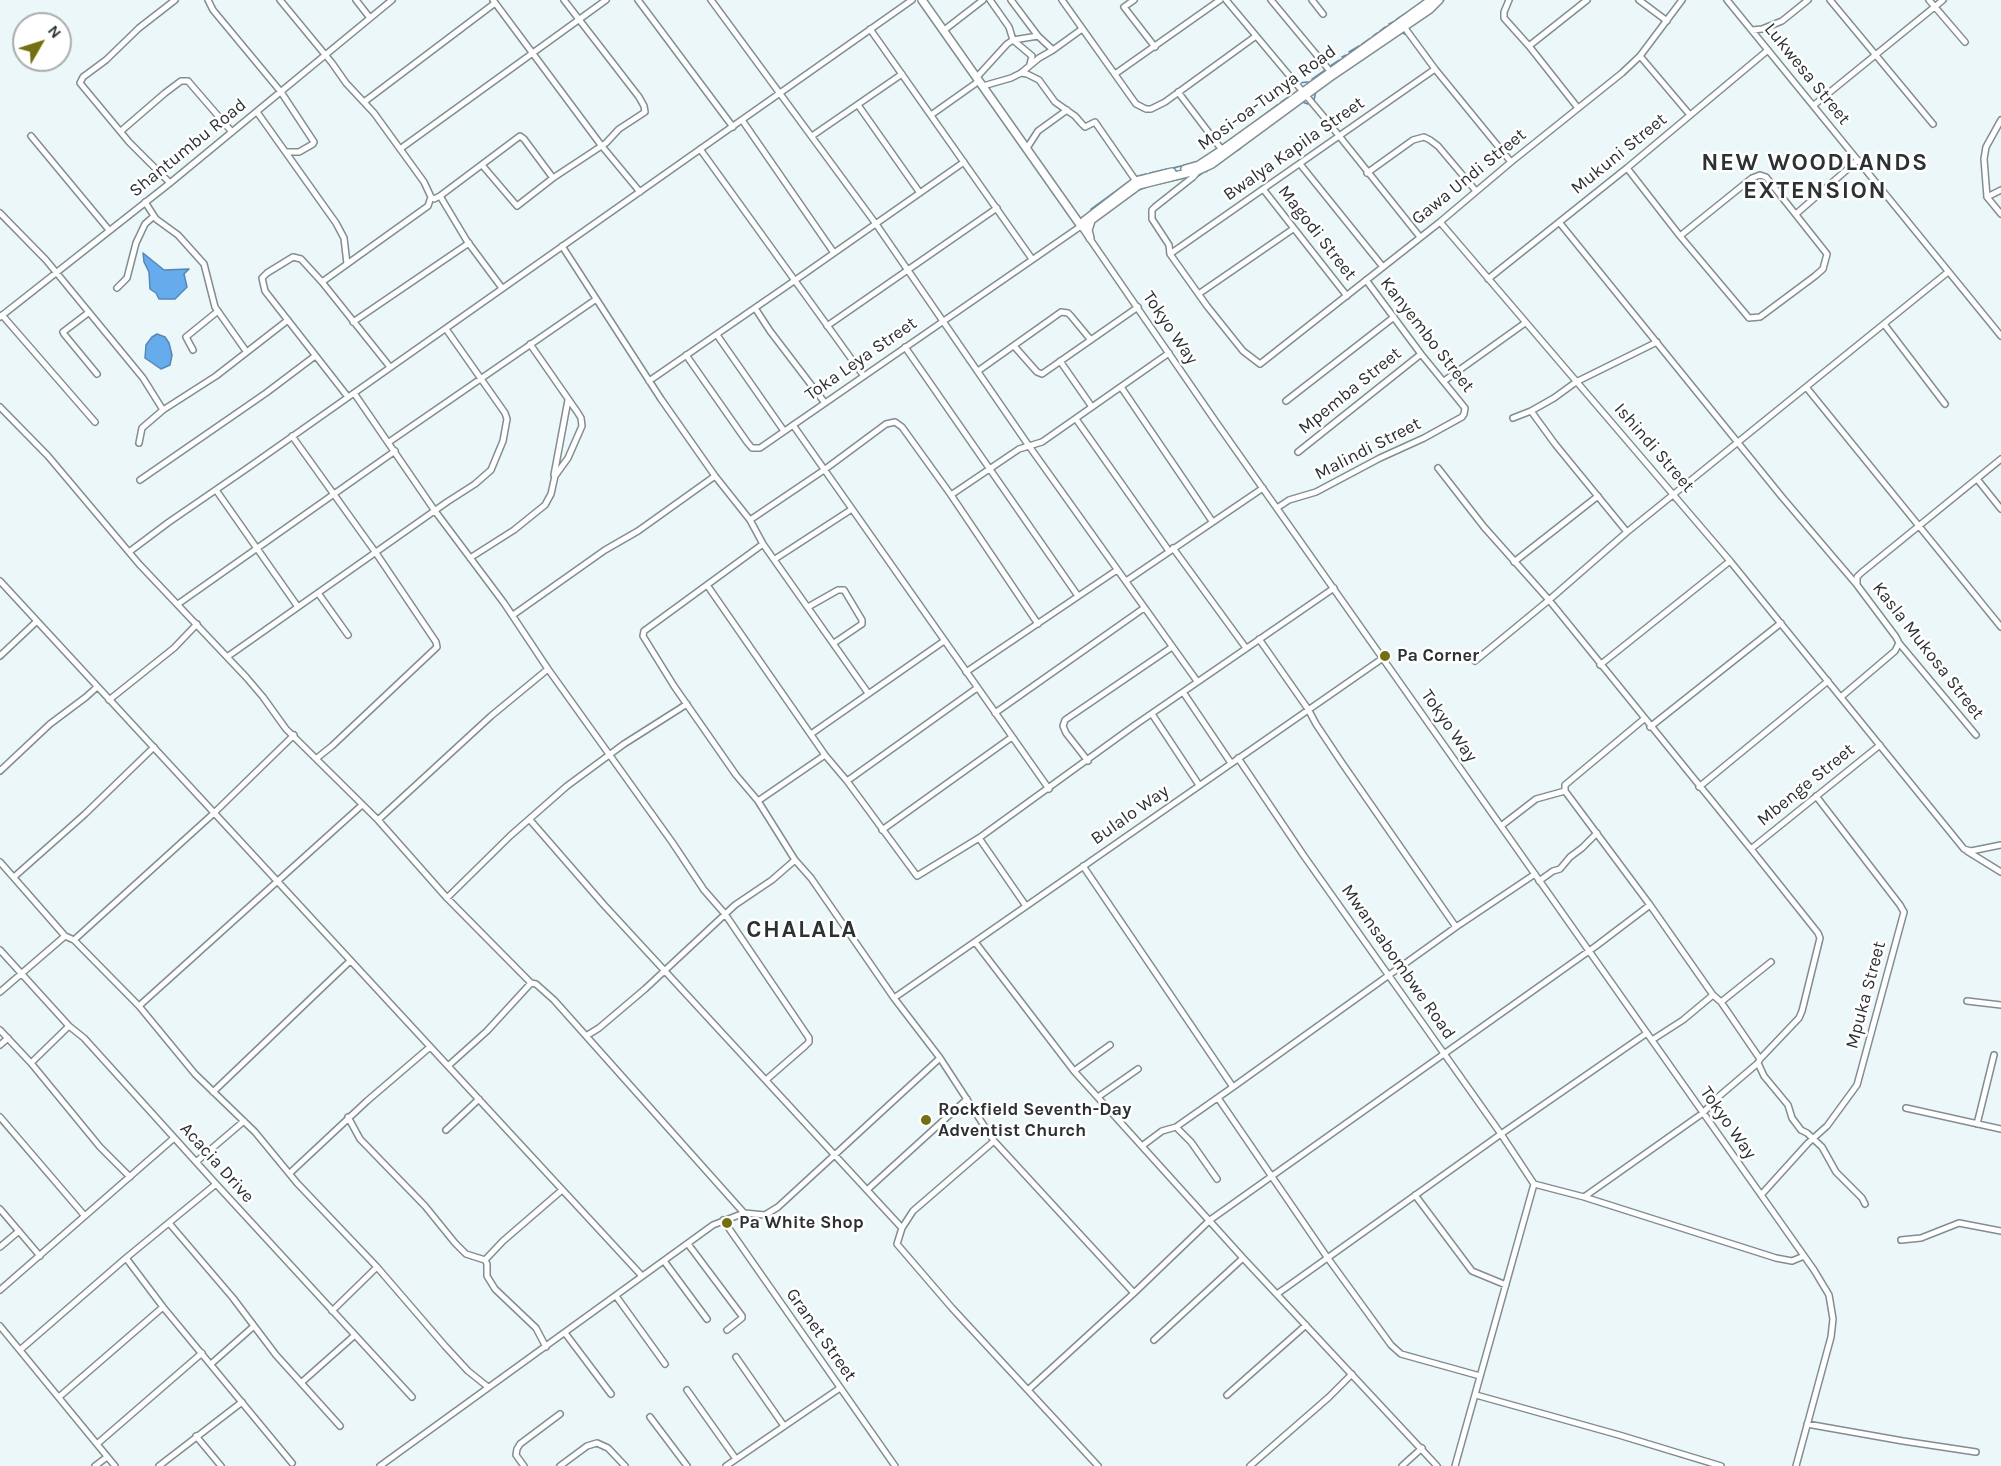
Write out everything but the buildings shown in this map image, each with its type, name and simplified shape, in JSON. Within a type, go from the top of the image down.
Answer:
[{"type":"main road","name":"Tokyo Way","points":[[922,0],[1081,226]]},
{"type":"main road","name":"Mosi-oa-Tunya Road","points":[[1081,226],[1136,181],[1198,168],[1431,0]]},
{"type":"main road","name":"Mosi-oa-Tunya Road","points":[[1093,216],[1138,185],[1198,168],[1225,155],[1330,71],[1402,23],[1430,9],[1439,0]]},
{"type":"main road","points":[[1072,214],[1083,217],[1093,216],[1088,230],[1090,238]]},
{"type":"street","points":[[170,183],[129,142],[80,83],[139,28],[175,0]]},
{"type":"street","points":[[208,0],[213,10],[281,92],[314,143],[299,152],[286,152]]},
{"type":"street","points":[[280,0],[346,83],[364,102],[424,182],[432,197]]},
{"type":"street","points":[[356,0],[370,18]]},
{"type":"street","name":"Shantumbu Road","points":[[1,316],[170,183],[392,0]]},
{"type":"street","points":[[482,165],[517,206],[553,178],[606,143],[619,129],[633,122],[645,112],[639,97],[564,0]]},
{"type":"street","points":[[400,149],[606,0]]},
{"type":"street","points":[[638,0],[733,127]]},
{"type":"street","points":[[711,0],[876,224],[1029,446],[1197,681]]},
{"type":"street","points":[[715,6],[723,0]]},
{"type":"street","points":[[129,552],[912,0]]},
{"type":"street","points":[[943,31],[983,0]]},
{"type":"street","points":[[990,0],[1009,27],[1014,40],[1032,57],[1029,67]]},
{"type":"street","points":[[1011,0],[1038,36],[1053,50]]},
{"type":"street","points":[[1062,0],[1136,104],[1146,109],[1157,107],[1256,36]]},
{"type":"street","points":[[1119,0],[1155,47]]},
{"type":"street","points":[[1124,7],[1134,0]]},
{"type":"street","points":[[1115,74],[1220,0]]},
{"type":"street","points":[[1226,0],[1420,237]]},
{"type":"street","points":[[1271,0],[1330,71]]},
{"type":"street","points":[[1312,0],[1323,14]]},
{"type":"street","points":[[1509,0],[1504,18],[1578,108]]},
{"type":"street","points":[[1529,46],[1587,0]]},
{"type":"street","points":[[1639,0],[1667,21]]},
{"type":"street","name":"Gawa Undi Street","points":[[1200,293],[1207,306],[1243,351],[1260,364],[1440,222],[1622,73],[1640,56],[1682,0]]},
{"type":"street","name":"Lukwesa Street","points":[[1727,0],[2001,336]]},
{"type":"street","points":[[1752,30],[1762,29],[1782,21],[1808,0]]},
{"type":"street","points":[[1830,0],[1933,124]]},
{"type":"street","points":[[1929,0],[1965,42]]},
{"type":"street","points":[[1814,105],[1943,0]]},
{"type":"street","points":[[364,102],[494,1],[601,145],[640,192]]},
{"type":"street","points":[[1402,23],[1511,162]]},
{"type":"street","points":[[870,29],[1032,259]]},
{"type":"street","points":[[979,82],[1011,78],[1021,73],[1082,29]]},
{"type":"street","points":[[931,115],[979,82],[997,54],[1014,40],[1038,36]]},
{"type":"street","name":"Mukuni Street","points":[[1488,279],[1627,168],[1768,50]]},
{"type":"street","points":[[1640,56],[1690,115]]},
{"type":"street","name":"Bwalya Kapila Street","points":[[1170,254],[1436,69]]},
{"type":"street","points":[[1021,73],[1039,80],[1055,102],[1085,127],[1095,122],[1136,181]]},
{"type":"street","points":[[812,136],[902,74]]},
{"type":"street","points":[[121,131],[181,81],[188,81],[232,132]]},
{"type":"street","points":[[1178,92],[1222,150]]},
{"type":"street","points":[[858,105],[920,193]]},
{"type":"street","points":[[1027,148],[1038,131],[1067,110]]},
{"type":"street","points":[[257,112],[336,223],[344,238],[347,264]]},
{"type":"street","points":[[742,120],[834,253]]},
{"type":"street","points":[[2001,120],[1985,153],[1987,197],[2001,214]]},
{"type":"street","points":[[31,136],[109,230]]},
{"type":"street","points":[[432,197],[434,199],[440,196],[520,136],[553,178]]},
{"type":"street","points":[[1367,173],[1413,140],[1424,137],[1438,146],[1476,191]]},
{"type":"street","points":[[700,149],[863,375]]},
{"type":"street","points":[[1796,214],[1858,160]]},
{"type":"street","points":[[649,381],[964,162]]},
{"type":"street","points":[[1300,164],[1383,267]]},
{"type":"street","points":[[1198,168],[1193,177],[1152,210],[1152,219],[1169,245],[1170,254],[1190,283],[1200,293],[1293,229]]},
{"type":"street","points":[[1627,168],[1680,236],[1746,317],[1756,319],[1815,276],[1823,269],[1826,262],[1827,252],[1766,177],[1760,175],[1752,178],[1680,236]]},
{"type":"street","name":"Magodi Street","points":[[1263,189],[1347,296]]},
{"type":"street","points":[[1987,197],[2001,190]]},
{"type":"street","points":[[440,196],[469,243],[502,288]]},
{"type":"street","points":[[322,282],[428,206],[432,197]]},
{"type":"street","points":[[145,202],[154,216],[178,235],[204,264],[218,311],[246,351]]},
{"type":"street","points":[[827,326],[997,208]]},
{"type":"street","points":[[0,213],[25,237],[143,378],[163,410]]},
{"type":"street","points":[[117,288],[127,278],[136,243],[145,224],[154,216]]},
{"type":"street","name":"Ishindi Street","points":[[1440,222],[1730,561],[1967,851],[2001,872]]},
{"type":"street","name":"Kasla Mukosa Street","points":[[1559,222],[1782,497],[1857,585],[1899,644],[1976,735]]},
{"type":"street","name":"Toka Leya Street","points":[[686,355],[752,448],[760,448],[1081,226]]},
{"type":"street","name":"Tokyo Way","points":[[1081,226],[1804,1256],[1829,1295],[1833,1319],[1831,1337],[1796,1466]]},
{"type":"street","points":[[353,322],[469,243]]},
{"type":"street","points":[[562,246],[649,381],[715,476],[750,520],[763,544],[868,693]]},
{"type":"street","points":[[348,397],[264,291],[262,278],[288,260],[296,256],[301,259],[390,368]]},
{"type":"street","points":[[1475,661],[1673,494],[1948,272]]},
{"type":"street","name":"Kanyembo Street","points":[[1366,280],[1465,408]]},
{"type":"street","points":[[389,442],[595,300]]},
{"type":"street","points":[[1014,346],[1040,374],[1138,307]]},
{"type":"street","points":[[755,308],[825,403]]},
{"type":"street","points":[[193,350],[186,337],[218,311]]},
{"type":"street","points":[[978,371],[1064,312],[1071,316],[1090,339]]},
{"type":"street","points":[[88,313],[64,334],[97,374]]},
{"type":"street","points":[[1,316],[95,422]]},
{"type":"street","points":[[1286,401],[1394,316]]},
{"type":"street","points":[[139,443],[142,428],[163,410],[216,376],[288,320]]},
{"type":"street","points":[[1444,381],[1525,323]]},
{"type":"street","points":[[1884,324],[1945,404]]},
{"type":"street","points":[[227,657],[485,477],[494,465],[503,441],[507,419],[505,413],[446,328]]},
{"type":"street","points":[[717,335],[784,431]]},
{"type":"street","points":[[1512,418],[1554,399],[1576,382],[1657,342]]},
{"type":"street","points":[[530,344],[578,413],[582,424],[568,458],[553,479]]},
{"type":"street","points":[[905,347],[1078,596]]},
{"type":"street","points":[[951,495],[1019,449],[1039,444],[1076,420],[1169,353]]},
{"type":"street","name":"Mpemba Street","points":[[1298,452],[1421,354]]},
{"type":"street","points":[[140,480],[266,393],[315,356]]},
{"type":"street","points":[[1060,361],[1092,407]]},
{"type":"street","points":[[1122,387],[1212,521]]},
{"type":"street","points":[[1806,387],[2001,627]]},
{"type":"street","points":[[354,393],[435,511],[513,615],[704,890],[725,914],[809,1038],[805,1046],[766,1080]]},
{"type":"street","points":[[470,558],[514,530],[545,505],[551,494],[568,400]]},
{"type":"street","points":[[0,407],[48,456],[129,552],[263,697],[286,729],[378,820],[447,898],[531,983],[536,984],[554,1000],[744,1213]]},
{"type":"street","name":"Malindi Street","points":[[1277,508],[1295,497],[1316,492],[1433,433],[1462,417],[1465,408]]},
{"type":"street","points":[[1531,411],[1550,438],[1627,532]]},
{"type":"street","points":[[1076,420],[1246,648]]},
{"type":"street","points":[[750,520],[824,470],[886,424],[895,422],[902,428],[951,495],[1038,624]]},
{"type":"street","points":[[793,425],[1048,789]]},
{"type":"street","points":[[292,436],[376,553],[436,642],[437,647],[416,669],[394,685],[317,758]]},
{"type":"street","points":[[178,604],[395,451]]},
{"type":"street","points":[[1857,585],[1857,577],[1861,573],[2001,459]]},
{"type":"street","points":[[1438,468],[1548,600],[1820,938],[1803,1011],[1759,1061],[1703,1113],[1584,1197]]},
{"type":"street","points":[[513,615],[715,476]]},
{"type":"street","points":[[1977,479],[2001,509]]},
{"type":"street","points":[[1126,581],[1263,488]]},
{"type":"street","points":[[216,490],[298,607]]},
{"type":"street","points":[[1514,562],[1598,496]]},
{"type":"street","points":[[775,559],[852,509]]},
{"type":"street","points":[[763,544],[642,633],[736,775],[758,801],[795,860],[811,878],[894,998],[940,1058],[994,1141],[1134,1293]]},
{"type":"street","points":[[1600,665],[1730,561]]},
{"type":"street","points":[[966,672],[1117,570]]},
{"type":"street","points":[[0,581],[642,1276]]},
{"type":"street","points":[[707,585],[825,755],[847,781],[916,876],[979,838],[1197,681],[1334,588]]},
{"type":"street","points":[[808,607],[838,590],[844,590],[862,624],[834,643]]},
{"type":"street","points":[[318,593],[348,635]]},
{"type":"street","points":[[995,713],[1144,608]]},
{"type":"street","points":[[0,656],[37,621]]},
{"type":"street","points":[[1650,727],[1781,623]]},
{"type":"street","points":[[109,700],[174,648],[197,624]]},
{"type":"street","points":[[1259,639],[1456,927]]},
{"type":"street","points":[[811,734],[944,641]]},
{"type":"street","points":[[1841,697],[1895,651],[1899,644]]},
{"type":"street","points":[[1088,760],[1066,733],[1063,726],[1065,720],[1172,647]]},
{"type":"street","name":"Bulalo Way","points":[[894,998],[1383,658]]},
{"type":"street","points":[[378,820],[491,716],[549,669]]},
{"type":"street","points":[[1699,787],[1828,681]]},
{"type":"street","points":[[0,771],[50,724],[97,687]]},
{"type":"street","points":[[847,781],[977,688]]},
{"type":"street","points":[[1183,692],[1231,763]]},
{"type":"street","points":[[447,898],[510,836],[567,786],[609,754],[687,704]]},
{"type":"street","points":[[1152,714],[1199,785]]},
{"type":"street","points":[[1644,719],[1565,785],[1565,791],[1650,905],[1713,995],[1721,1002],[1759,1061],[1764,1076],[1788,1105],[1792,1118],[1801,1130],[1824,1150],[1836,1172],[1862,1198],[1865,1204]]},
{"type":"street","points":[[74,940],[214,813],[294,735]]},
{"type":"street","points":[[882,830],[1012,737]]},
{"type":"street","name":"Mbenge Street","points":[[1750,849],[1880,745]]},
{"type":"street","points":[[14,878],[154,747]]},
{"type":"street","points":[[758,801],[825,755]]},
{"type":"street","name":"Mwansabombwe Road","points":[[1238,758],[1534,1184]]},
{"type":"street","points":[[1501,826],[1536,799],[1565,791]]},
{"type":"street","name":"Mpuka Street","points":[[1761,1195],[1835,1116],[1859,1079],[1904,912],[1816,796]]},
{"type":"street","points":[[140,1006],[362,805]]},
{"type":"street","points":[[530,820],[604,905],[902,1228]]},
{"type":"street","points":[[1539,881],[1560,869],[1597,833]]},
{"type":"street","points":[[979,838],[1026,906]]},
{"type":"street","points":[[1967,851],[2001,845]]},
{"type":"street","points":[[586,1036],[609,1019],[735,905],[772,880],[795,860]]},
{"type":"street","points":[[0,862],[65,936],[74,940],[140,1006],[195,1074],[244,1121],[297,1183],[377,1267],[468,1371],[488,1387]]},
{"type":"street","points":[[1083,866],[1233,1087]]},
{"type":"street","points":[[1142,1146],[1162,1131],[1176,1127],[1218,1098],[1388,975],[1535,874]]},
{"type":"street","points":[[1028,1390],[1210,1220],[1650,905]]},
{"type":"street","points":[[0,992],[65,936]]},
{"type":"street","points":[[975,942],[1074,1071],[1243,1258],[1437,1466]]},
{"type":"street","name":"Acacia Drive","points":[[0,950],[69,1026],[84,1038],[412,1397]]},
{"type":"street","points":[[213,1092],[350,961]]},
{"type":"street","points":[[1721,1002],[1771,962]]},
{"type":"street","points":[[448,1066],[487,1031],[531,983]]},
{"type":"street","points":[[1652,1040],[1683,1020],[1713,995]]},
{"type":"street","points":[[1967,1001],[2001,1005]]},
{"type":"street","points":[[31,1063],[69,1026]]},
{"type":"street","points":[[0,1030],[129,1178]]},
{"type":"street","points":[[1277,1294],[1647,1033]]},
{"type":"street","points":[[0,1045],[8,1038]]},
{"type":"street","points":[[1074,1071],[1110,1045]]},
{"type":"street","points":[[290,1173],[348,1117],[430,1047]]},
{"type":"street","points":[[1977,1124],[1994,1055]]},
{"type":"street","points":[[380,1466],[713,1225],[744,1213],[765,1215],[778,1207],[940,1058]]},
{"type":"street","points":[[1098,1097],[1138,1069]]},
{"type":"street","points":[[1218,1098],[1327,1257],[1398,1353],[1480,1376]]},
{"type":"street","points":[[446,1130],[479,1099]]},
{"type":"street","points":[[867,1190],[967,1099]]},
{"type":"street","points":[[1906,1108],[2001,1128]]},
{"type":"street","points":[[0,1117],[84,1215]]},
{"type":"street","points":[[348,1117],[360,1139],[425,1206],[455,1243],[466,1254],[485,1260]]},
{"type":"street","points":[[196,1162],[244,1121]]},
{"type":"street","points":[[1176,1127],[1191,1142],[1217,1179]]},
{"type":"street","points":[[0,1290],[174,1138]]},
{"type":"street","points":[[994,1141],[913,1211],[902,1228],[897,1243],[898,1247],[1098,1466]]},
{"type":"street","points":[[1455,1466],[1534,1184],[1584,1197],[1776,1258],[1792,1261],[1804,1256]]},
{"type":"street","points":[[20,1350],[126,1258],[216,1185]]},
{"type":"street","points":[[485,1260],[508,1236],[562,1190]]},
{"type":"street","points":[[1415,1195],[1472,1271],[1506,1285]]},
{"type":"street","points":[[0,1209],[40,1256]]},
{"type":"street","name":"Granet Street","points":[[723,1221],[895,1466]]},
{"type":"street","points":[[169,1223],[276,1355],[340,1426]]},
{"type":"street","points":[[1901,1240],[1921,1238],[1959,1223],[2001,1231]]},
{"type":"street","points":[[0,1247],[19,1231]]},
{"type":"street","points":[[688,1244],[742,1316],[727,1330]]},
{"type":"street","points":[[126,1258],[163,1307],[292,1463]]},
{"type":"street","points":[[1154,1340],[1243,1258]]},
{"type":"street","points":[[485,1260],[487,1276],[495,1289],[536,1328],[546,1347]]},
{"type":"street","points":[[664,1261],[707,1319]]},
{"type":"street","points":[[332,1311],[377,1267]]},
{"type":"street","points":[[616,1296],[665,1364]]},
{"type":"street","points":[[59,1396],[163,1307]]},
{"type":"street","points":[[1227,1395],[1306,1325]]},
{"type":"street","points":[[0,1326],[116,1466]]},
{"type":"street","points":[[211,1364],[254,1326]]},
{"type":"street","points":[[565,1333],[611,1394]]},
{"type":"street","points":[[302,1382],[355,1335]]},
{"type":"street","points":[[97,1444],[202,1353]]},
{"type":"street","points":[[736,1358],[784,1426]]},
{"type":"street","points":[[1250,1466],[1352,1374]]},
{"type":"street","points":[[726,1466],[840,1388]]},
{"type":"street","points":[[687,1390],[734,1462]]},
{"type":"street","points":[[1476,1395],[1720,1466]]},
{"type":"street","points":[[159,1466],[242,1402]]},
{"type":"street","points":[[524,1466],[516,1455],[516,1449],[560,1414]]},
{"type":"street","points":[[650,1417],[687,1466]]},
{"type":"street","points":[[1807,1424],[1977,1452]]},
{"type":"street","points":[[196,1436],[221,1466]]},
{"type":"street","points":[[560,1466],[587,1446],[597,1443],[608,1448],[625,1466]]},
{"type":"street","points":[[1402,1466],[1422,1448]]},
{"type":"street","points":[[95,1466],[107,1456]]},
{"type":"street","points":[[1696,1466],[1698,1459]]},
{"type":"water","points":[[143,253],[164,270],[189,269],[184,274],[187,287],[175,299],[159,299],[150,289],[149,272]]},
{"type":"water","points":[[157,334],[165,337],[172,355],[170,365],[161,369],[145,358],[146,345]]},
{"type":"waterway","points":[[1434,10],[1444,0]]},
{"type":"waterway","points":[[1397,19],[1408,12]]},
{"type":"waterway","points":[[1389,24],[1393,22]]},
{"type":"waterway","points":[[1380,31],[1385,27]]},
{"type":"waterway","points":[[1373,36],[1377,33]]},
{"type":"waterway","points":[[1398,34],[1405,34]]},
{"type":"waterway","points":[[1362,44],[1369,39]]},
{"type":"waterway","points":[[1349,52],[1359,46]]},
{"type":"waterway","points":[[1342,57],[1346,55]]},
{"type":"waterway","points":[[1330,66],[1339,60]]},
{"type":"waterway","points":[[1312,79],[1325,70]]},
{"type":"waterway","points":[[1298,83],[1308,82]]},
{"type":"waterway","points":[[1281,102],[1291,95],[1291,89]]},
{"type":"waterway","points":[[1314,100],[1316,91]]},
{"type":"waterway","points":[[1302,102],[1308,104]]},
{"type":"waterway","points":[[1272,109],[1277,105]]},
{"type":"waterway","points":[[1256,121],[1269,111]]},
{"type":"waterway","points":[[1264,130],[1273,123]]},
{"type":"waterway","points":[[1241,132],[1248,127]]},
{"type":"waterway","points":[[1223,145],[1237,135]]},
{"type":"waterway","points":[[1244,145],[1257,135]]},
{"type":"waterway","points":[[1233,153],[1241,148]]},
{"type":"waterway","points":[[1173,168],[1189,164]]},
{"type":"waterway","points":[[1150,173],[1167,169]]},
{"type":"waterway","points":[[1197,177],[1203,173]]},
{"type":"waterway","points":[[1138,176],[1146,174]]},
{"type":"waterway","points":[[1136,191],[1189,177]]},
{"type":"waterway","points":[[1091,209],[1131,180]]},
{"type":"waterway","points":[[1100,218],[1132,194]]},
{"type":"place","name":"Pa Corner","points":[[1385,656]]},
{"type":"place","name":"Rockfield Seventh-Day Adventist Church","points":[[926,1120]]},
{"type":"place","name":"Pa White Shop","points":[[727,1223]]},
{"type":"district","name":"NEW WOODLANDS EXTENSION","points":[[1815,177]]},
{"type":"district","name":"CHALALA","points":[[802,930]]}]
